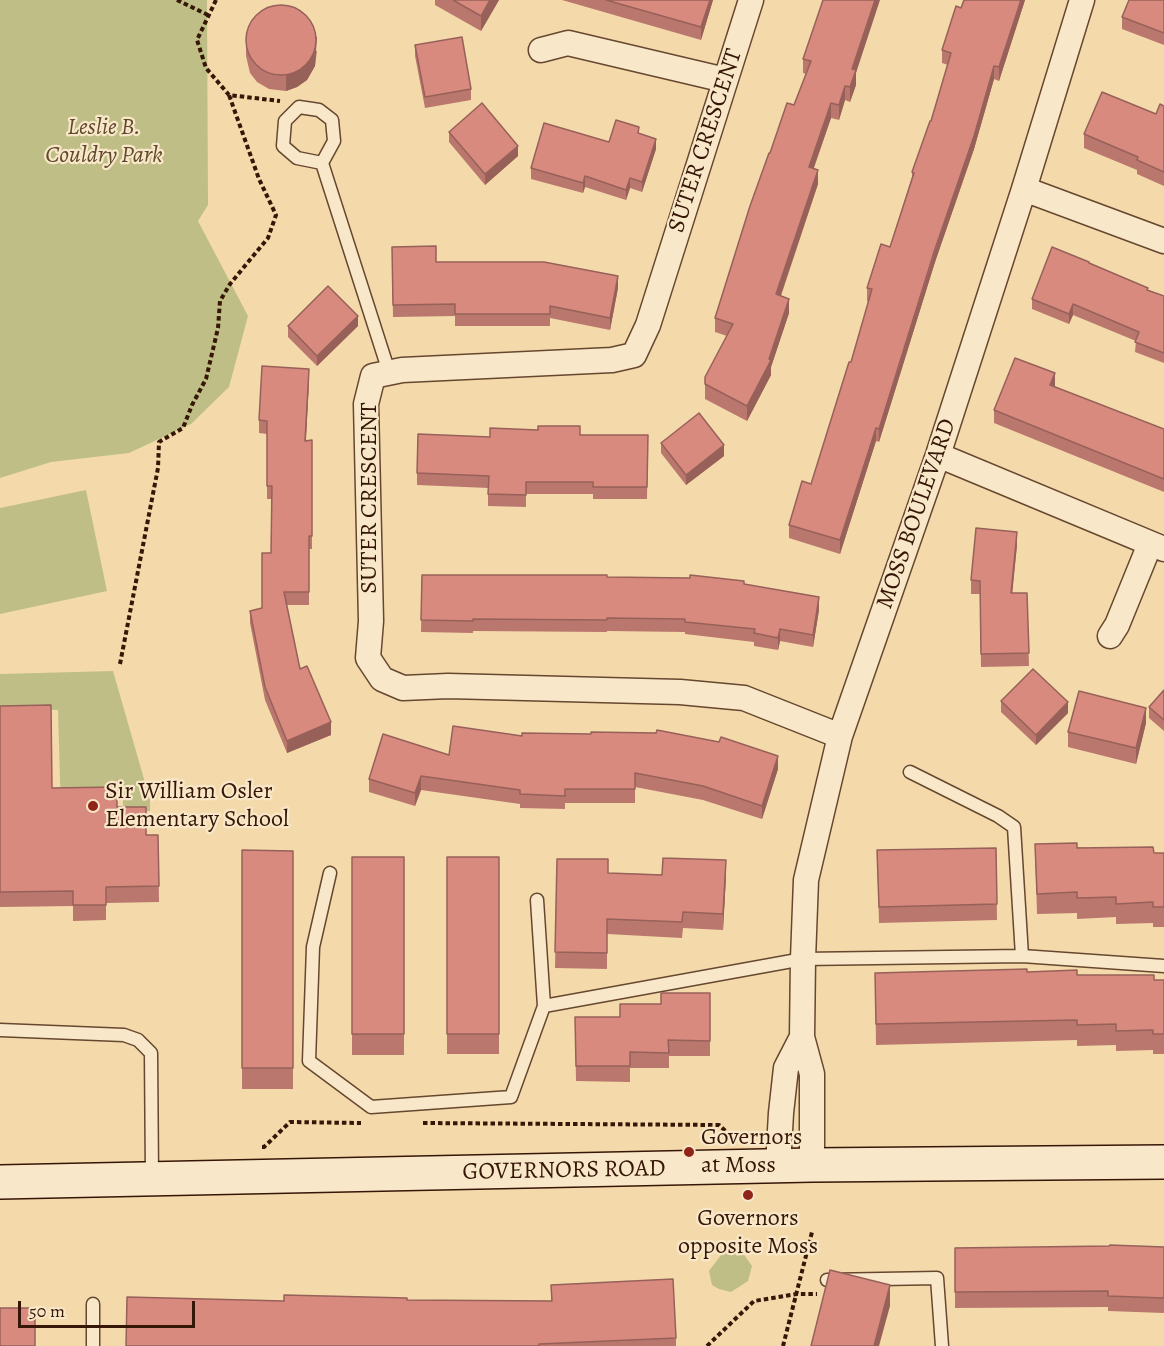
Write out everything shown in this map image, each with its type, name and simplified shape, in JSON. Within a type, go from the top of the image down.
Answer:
[{"type":"main road","name":"GOVERNORS ROAD","points":[[0,1182],[812,1165],[1164,1162]]},
{"type":"street","name":"SUTER CRESCENT","points":[[751,0],[648,325],[634,355],[612,360],[402,370],[372,376],[366,404],[371,621],[368,658],[382,679],[404,688],[448,686],[680,692],[744,698],[840,736]]},
{"type":"street","name":"MOSS BOULEVARD","points":[[812,1165],[812,1074],[802,1036],[806,880],[840,736],[938,455],[1082,0]]},
{"type":"street","points":[[542,50],[568,43],[725,80]]},
{"type":"street","points":[[1024,189],[1164,241]]},
{"type":"street","points":[[938,455],[1157,546],[1110,636]]},
{"type":"street","name":"MOSS BOULEVARD","points":[[778,1166],[786,1068],[802,1036]]},
{"type":"lane","points":[[322,163],[297,158],[283,146],[285,121],[299,107],[319,110],[332,120],[334,141],[322,163],[389,372]]},
{"type":"lane","points":[[910,772],[998,816],[1014,827],[1022,956]]},
{"type":"lane","points":[[330,873],[313,947],[309,1061],[371,1107],[511,1097],[543,1006],[537,900]]},
{"type":"lane","points":[[543,1006],[803,959],[1022,956],[1164,966]]},
{"type":"lane","points":[[0,1030],[124,1035],[138,1040],[151,1053],[152,1179]]},
{"type":"lane","points":[[827,1280],[937,1278],[942,1346]]},
{"type":"lane","points":[[93,1304],[93,1346]]},
{"type":"path","points":[[177,0],[208,15]]},
{"type":"path","points":[[120,664],[158,468],[159,442],[183,428],[206,378],[218,328],[220,301],[230,284],[267,238],[276,214],[259,179],[229,95],[206,68],[197,40],[216,0]]},
{"type":"path","points":[[229,95],[283,102]]},
{"type":"path","points":[[253,1148],[264,1147],[290,1122],[361,1123]]},
{"type":"path","points":[[421,1123],[719,1125],[742,1146]]},
{"type":"path","points":[[783,1346],[812,1233]]},
{"type":"path","points":[[707,1346],[754,1301],[797,1294],[817,1294],[827,1280]]},
{"type":"green space","name":"Leslie B. Couldry Park","points":[[0,0],[207,0],[208,205],[198,221],[248,316],[229,387],[191,424],[129,453],[51,462],[0,478]]},
{"type":"green space","points":[[86,490],[107,591],[0,614],[0,508]]},
{"type":"green space","points":[[113,671],[150,800],[150,811],[123,812],[123,796],[80,798],[61,813],[58,710],[0,708],[0,674]]},
{"type":"green space","points":[[724,1251],[742,1252],[752,1266],[748,1281],[731,1292],[712,1285],[709,1271]]},
{"type":"building","points":[[453,0],[490,0],[481,16]]},
{"type":"building","points":[[606,0],[710,0],[701,27]]},
{"type":"building","points":[[823,0],[875,0],[852,69],[856,70],[850,87],[845,86],[839,105],[831,103],[809,167],[818,170],[776,294],[789,299],[769,359],[771,360],[747,406],[705,384],[705,377],[733,324],[715,318],[750,206],[787,103],[794,105],[811,61],[803,59]]},
{"type":"building","points":[[964,0],[1021,0],[999,67],[994,66],[974,136],[935,249],[879,429],[876,428],[840,540],[789,525],[802,481],[811,484],[849,362],[851,362],[872,289],[867,288],[881,244],[890,247],[951,53],[942,50],[956,6],[961,8]]},
{"type":"building","points":[[1129,0],[1164,0],[1164,33],[1122,17]]},
{"type":"building","points":[[281,5],[294,8],[306,15],[313,27],[316,40],[313,53],[306,65],[294,72],[281,75],[268,72],[256,65],[249,53],[246,40],[249,27],[256,15],[268,8]]},
{"type":"building","points":[[462,37],[471,89],[425,97],[415,45]]},
{"type":"building","points":[[1102,92],[1156,114],[1160,104],[1164,106],[1164,172],[1137,160],[1138,157],[1084,134]]},
{"type":"building","points":[[482,103],[518,146],[485,174],[449,132]]},
{"type":"building","points":[[616,120],[639,127],[638,133],[656,139],[642,182],[630,178],[626,190],[585,176],[583,183],[531,168],[544,123],[609,142]]},
{"type":"building","points":[[436,246],[436,262],[544,262],[618,276],[610,318],[550,306],[550,314],[455,314],[455,304],[393,305],[392,247]]},
{"type":"building","points":[[1052,247],[1164,296],[1164,353],[1135,342],[1139,332],[1073,304],[1069,314],[1032,299]]},
{"type":"building","points":[[328,286],[358,316],[317,356],[288,326]]},
{"type":"building","points":[[1015,358],[1055,373],[1050,385],[1164,429],[1164,479],[994,410]]},
{"type":"building","points":[[262,366],[309,369],[305,441],[312,440],[312,536],[309,536],[309,592],[284,592],[300,669],[307,666],[331,722],[287,741],[265,687],[250,611],[262,608],[262,553],[271,553],[272,486],[267,486],[267,421],[259,420]]},
{"type":"building","points":[[699,413],[724,445],[686,475],[661,443]]},
{"type":"building","points":[[538,426],[580,426],[580,435],[648,435],[647,487],[593,487],[593,482],[526,482],[526,495],[488,494],[489,476],[417,473],[418,434],[490,437],[490,428],[538,430]]},
{"type":"building","points":[[976,528],[1017,532],[1011,593],[1027,593],[1029,653],[981,654],[980,581],[971,580]]},
{"type":"building","points":[[422,575],[607,575],[607,577],[690,578],[690,575],[744,581],[744,584],[819,597],[813,635],[780,629],[778,638],[754,633],[755,629],[685,622],[685,619],[421,620]]},
{"type":"building","points":[[1033,669],[1068,702],[1036,735],[1001,701]]},
{"type":"building","points":[[1164,690],[1164,720],[1149,707]]},
{"type":"building","points":[[1079,691],[1146,708],[1136,748],[1068,732]]},
{"type":"building","points":[[51,705],[52,788],[117,787],[117,807],[146,807],[146,835],[158,835],[159,886],[106,887],[106,905],[73,905],[73,891],[0,892],[0,706]]},
{"type":"building","points":[[453,726],[522,736],[522,733],[656,733],[657,730],[719,742],[721,737],[778,756],[762,806],[703,786],[635,773],[635,789],[565,789],[565,796],[520,794],[520,790],[421,776],[415,793],[369,779],[383,734],[449,755]]},
{"type":"building","points":[[1077,843],[1077,848],[1153,847],[1154,853],[1164,853],[1164,907],[1153,907],[1153,902],[1116,904],[1116,897],[1077,898],[1077,892],[1037,894],[1035,844]]},
{"type":"building","points":[[996,848],[997,904],[879,907],[877,850]]},
{"type":"building","points":[[242,850],[293,851],[293,1068],[242,1068]]},
{"type":"building","points":[[352,857],[404,857],[404,1034],[352,1034]]},
{"type":"building","points":[[447,857],[499,857],[499,1034],[447,1034]]},
{"type":"building","points":[[663,858],[726,860],[723,914],[683,912],[682,922],[607,919],[607,953],[555,952],[557,859],[608,859],[608,873],[662,875]]},
{"type":"building","points":[[1027,969],[1027,972],[1077,970],[1077,975],[1154,975],[1154,980],[1164,980],[1164,1034],[1153,1034],[1153,1030],[1116,1031],[1116,1024],[1077,1025],[1077,1020],[876,1024],[875,973]]},
{"type":"building","points":[[661,993],[710,993],[710,1041],[668,1040],[669,1053],[630,1052],[630,1066],[576,1066],[575,1017],[620,1017],[620,1004],[661,1004]]},
{"type":"building","points":[[1110,1245],[1164,1247],[1164,1298],[1108,1296],[1108,1291],[955,1292],[955,1248]]},
{"type":"building","points":[[830,1270],[890,1285],[874,1346],[811,1346]]},
{"type":"building","points":[[673,1279],[676,1338],[539,1344],[539,1346],[126,1346],[127,1297],[284,1301],[284,1295],[407,1298],[407,1300],[552,1301],[551,1285]]},
{"type":"building","points":[[0,1308],[35,1308],[35,1346],[0,1346]]},
{"type":"place","name":"Sir William Osler Elementary School","points":[[93,806]]},
{"type":"place","name":"Governors at Moss","points":[[689,1152]]},
{"type":"place","name":"Governors opposite Moss","points":[[748,1195]]}]
